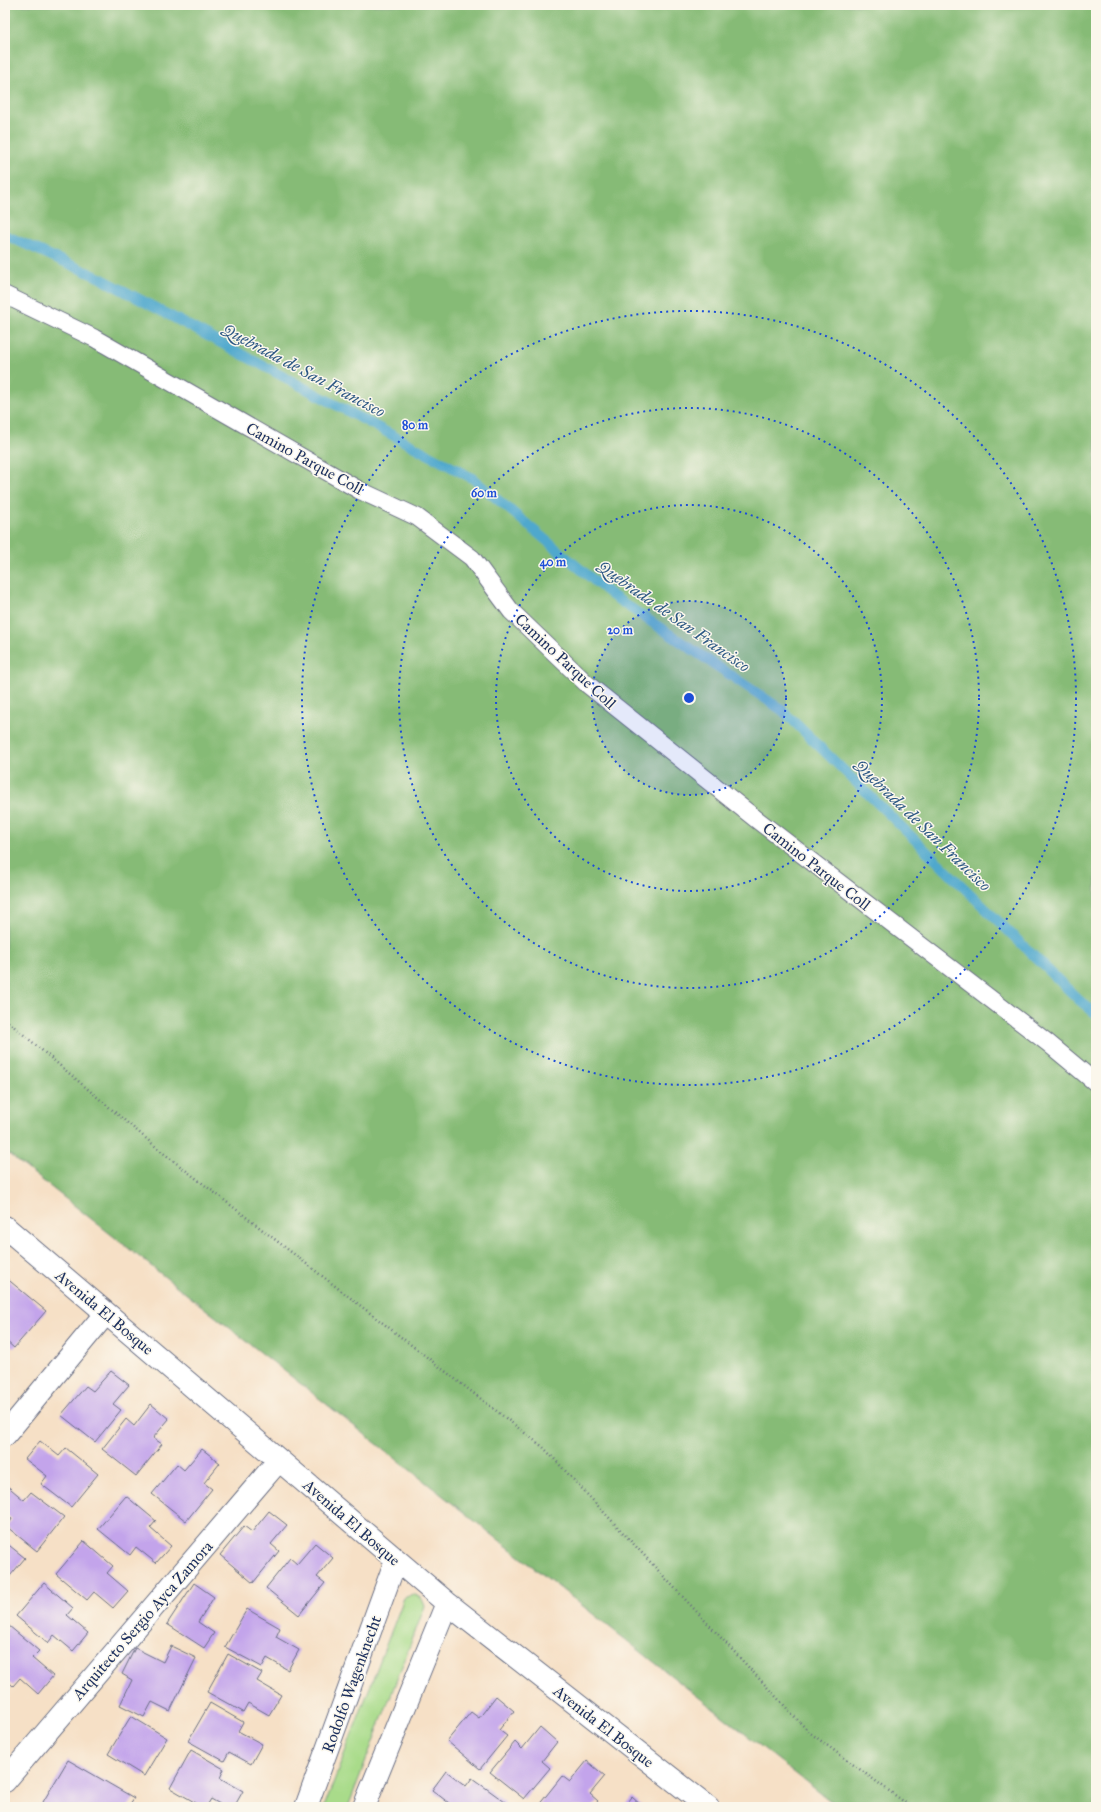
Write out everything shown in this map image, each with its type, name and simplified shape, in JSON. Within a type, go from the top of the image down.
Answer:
[{"type":"street","name":"Avenida El Bosque","points":[[5,1227],[447,1603],[708,1807]]},
{"type":"street","points":[[5,1435],[106,1313]]},
{"type":"street","name":"Arquitecto Sergio Ayca Zamora","points":[[5,1781],[279,1460]]},
{"type":"street","name":"Rodolfo Wagenknecht","points":[[306,1807],[396,1560]]},
{"type":"street","points":[[364,1807],[447,1603]]},
{"type":"lane","name":"Camino Parque Coll","points":[[5,294],[94,338],[359,490],[417,517],[472,558],[511,611],[587,684],[756,819],[1048,1043],[1096,1083]]},
{"type":"path","points":[[5,1019],[162,1152],[542,1447],[809,1732],[911,1807]]},
{"type":"green space","points":[[5,5],[1096,5],[1096,1807],[838,1807],[5,1151]]},
{"type":"green space","points":[[414,1594],[422,1599],[425,1606],[348,1807],[324,1807],[404,1598]]},
{"type":"building","points":[[5,1277],[46,1311],[14,1348],[5,1340]]},
{"type":"building","points":[[111,1371],[129,1385],[113,1404],[121,1410],[95,1442],[61,1415],[86,1386],[93,1391]]},
{"type":"building","points":[[151,1404],[169,1419],[153,1438],[162,1444],[136,1476],[102,1449],[126,1419],[134,1426]]},
{"type":"building","points":[[40,1441],[59,1456],[66,1448],[98,1474],[71,1507],[41,1484],[47,1476],[25,1459]]},
{"type":"building","points":[[202,1449],[220,1463],[204,1483],[212,1489],[186,1521],[152,1494],[177,1464],[184,1470]]},
{"type":"building","points":[[5,1484],[24,1500],[31,1492],[64,1517],[37,1551],[7,1527],[12,1519],[5,1514]]},
{"type":"building","points":[[126,1496],[156,1521],[150,1528],[171,1546],[156,1563],[136,1547],[130,1555],[98,1529]]},
{"type":"building","points":[[269,1511],[287,1525],[271,1544],[279,1551],[253,1583],[220,1555],[244,1526],[252,1532]]},
{"type":"building","points":[[84,1541],[113,1566],[107,1573],[128,1591],[113,1608],[94,1592],[87,1600],[56,1574]]},
{"type":"building","points":[[5,1542],[25,1558],[5,1582]]},
{"type":"building","points":[[315,1543],[333,1558],[317,1577],[325,1583],[299,1615],[266,1588],[290,1558],[297,1564]]},
{"type":"building","points":[[44,1583],[73,1608],[67,1615],[88,1633],[73,1651],[54,1635],[48,1643],[16,1616]]},
{"type":"building","points":[[194,1583],[214,1597],[198,1622],[214,1633],[204,1648],[167,1624]]},
{"type":"building","points":[[247,1609],[280,1628],[276,1637],[299,1650],[288,1670],[267,1658],[262,1667],[225,1647]]},
{"type":"building","points":[[9,1626],[39,1651],[32,1658],[53,1676],[38,1694],[20,1678],[13,1686],[5,1679],[5,1631]]},
{"type":"building","points":[[171,1646],[196,1658],[170,1711],[152,1702],[144,1717],[120,1705],[132,1680],[122,1674],[135,1648],[163,1662]]},
{"type":"building","points":[[228,1654],[262,1673],[257,1681],[281,1695],[269,1715],[248,1703],[243,1712],[207,1692]]},
{"type":"building","points":[[496,1696],[514,1711],[499,1730],[507,1736],[480,1769],[447,1741],[471,1712],[479,1718]]},
{"type":"building","points":[[210,1703],[243,1722],[238,1731],[262,1744],[251,1764],[229,1752],[224,1761],[188,1741]]},
{"type":"building","points":[[131,1716],[167,1738],[144,1776],[108,1754]]},
{"type":"building","points":[[540,1727],[557,1742],[542,1761],[550,1768],[524,1799],[490,1772],[515,1742],[522,1749]]},
{"type":"building","points":[[191,1750],[224,1769],[220,1778],[243,1791],[234,1807],[225,1807],[211,1799],[206,1807],[203,1807],[170,1788]]},
{"type":"building","points":[[68,1760],[134,1798],[128,1807],[40,1807]]},
{"type":"building","points":[[587,1761],[605,1776],[590,1794],[598,1801],[593,1807],[538,1806],[562,1776],[570,1782]]},
{"type":"building","points":[[446,1771],[466,1786],[472,1778],[505,1802],[501,1807],[454,1807],[432,1790]]},
{"type":"building","points":[[632,1797],[643,1807],[624,1807]]},
{"type":"waterway","name":"Quebrada de San Francisco","points":[[5,235],[100,278],[472,478],[610,594],[782,710],[1079,1000],[1096,1014]]}]
